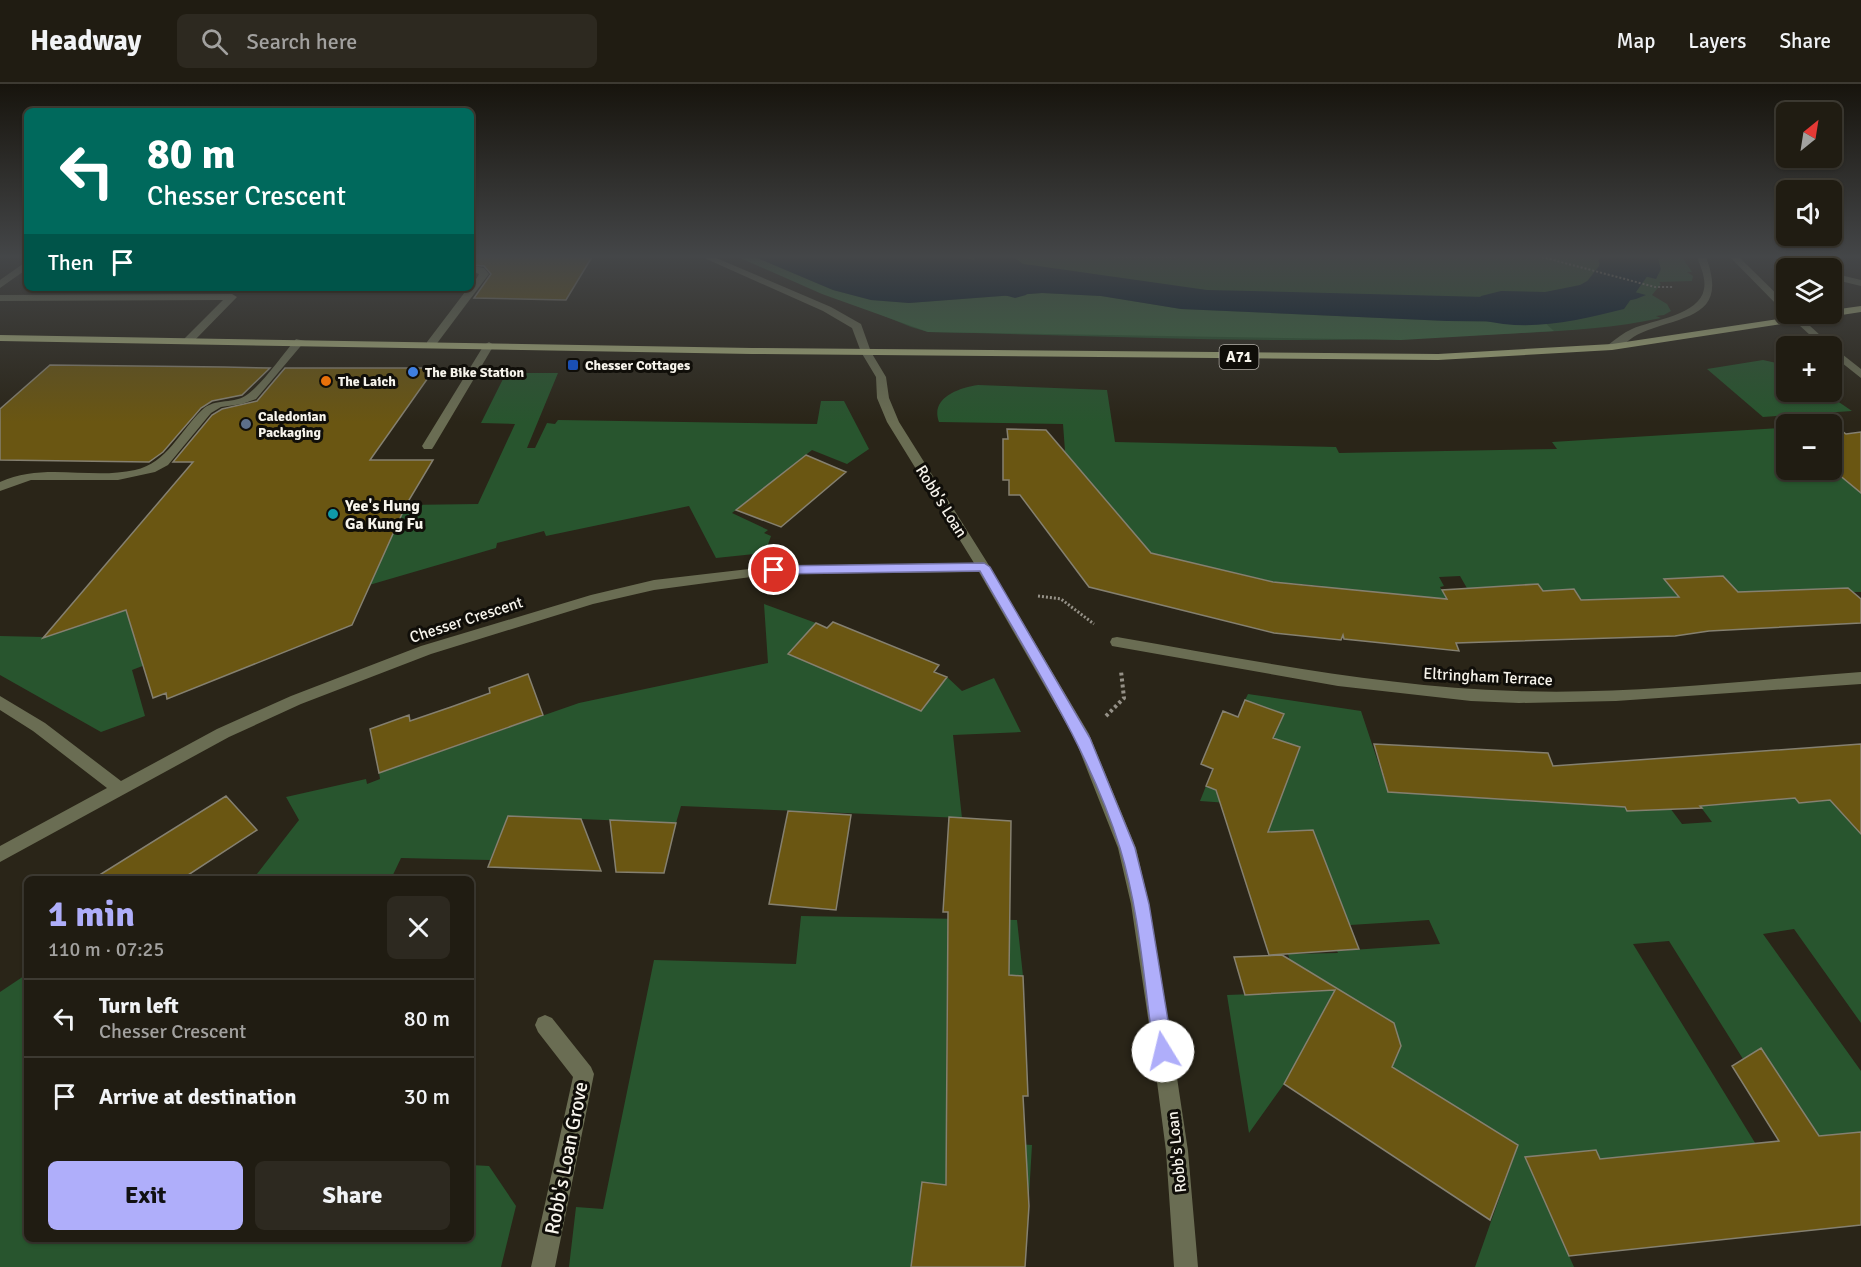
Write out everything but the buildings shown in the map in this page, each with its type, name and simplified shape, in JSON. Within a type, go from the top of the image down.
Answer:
[{"type":"main road","name":"A71","points":[[0,338],[300,341],[866,352],[1438,357],[1612,346],[1776,319]]},
{"type":"street","points":[[189,340],[217,312]]},
{"type":"street","points":[[431,344],[455,312]]},
{"type":"street","name":"Robb's Loan","points":[[831,312],[857,326],[866,352],[880,377],[883,398],[893,422],[984,567],[1083,738],[1127,848],[1140,904],[1177,1150],[1186,1267]]},
{"type":"street","points":[[1612,346],[1635,332],[1684,317],[1690,312]]},
{"type":"street","points":[[1804,324],[1817,336]]},
{"type":"street","points":[[0,487],[32,476],[133,474],[155,468],[164,462],[212,407],[252,397],[300,341]]},
{"type":"street","points":[[428,446],[489,345]]},
{"type":"street","points":[[1842,359],[1861,375]]},
{"type":"street","name":"Chesser Crescent","points":[[0,855],[223,733],[361,673],[448,643],[591,600],[654,585],[774,570],[984,567]]},
{"type":"street","name":"Eltringham Terrace","points":[[1117,642],[1382,688],[1473,695],[1565,698],[1861,678]]},
{"type":"street","points":[[0,702],[39,727],[120,788]]},
{"type":"street","name":"Robb's Loan Grove","points":[[543,1267],[584,1074],[545,1025]]},
{"type":"path","points":[[996,591],[1061,599],[1117,642],[1124,698],[1083,738]]},
{"type":"green space","points":[[873,312],[1252,312],[1447,321],[1544,322],[1554,331],[1401,340],[928,332]]},
{"type":"green space","points":[[875,312],[1669,312],[1656,316],[1661,318],[1616,326],[1548,332],[1342,340],[928,332]]},
{"type":"green space","points":[[1763,360],[1776,363],[1776,402],[1839,402],[1852,411],[1776,414],[1776,416],[1763,417],[1707,369]]},
{"type":"green space","points":[[506,373],[558,373],[527,448],[535,448],[547,423],[555,424],[558,420],[817,424],[821,401],[844,401],[869,449],[847,464],[812,450],[732,513],[768,530],[764,533],[771,536],[765,553],[716,558],[689,506],[546,536],[544,531],[497,543],[496,548],[304,604],[132,670],[145,716],[101,732],[0,675],[0,636],[44,637],[82,625],[219,578],[406,505],[478,504],[515,424],[481,423]]},
{"type":"green space","points":[[978,385],[1107,390],[1115,442],[1336,447],[1339,453],[1557,449],[1552,442],[1776,428],[1776,480],[1842,480],[1842,477],[1861,493],[1861,592],[1853,592],[1848,588],[1697,617],[1680,617],[1662,597],[1582,600],[1574,589],[1543,591],[1538,584],[1518,585],[1476,604],[1460,576],[1439,577],[1444,586],[1440,587],[1450,604],[1425,613],[1421,596],[1395,594],[1325,603],[1322,586],[1289,583],[1290,600],[1266,580],[1146,552],[1113,509],[1090,515],[1056,451],[1065,451],[1063,424],[939,422],[938,407],[942,401],[962,389]]},
{"type":"green space","points":[[764,604],[816,623],[789,654],[921,711],[947,677],[962,691],[994,678],[1021,732],[953,735],[962,818],[681,806],[676,823],[508,816],[490,860],[401,858],[392,876],[255,876],[299,820],[286,797],[366,779],[367,784],[380,779],[379,773],[579,703],[768,663]]},
{"type":"green space","points":[[1248,694],[1361,711],[1388,792],[1594,805],[1573,764],[1595,763],[1627,810],[1670,808],[1682,824],[1712,822],[1700,806],[1775,800],[1755,752],[1799,803],[1831,800],[1861,814],[1861,1023],[1794,929],[1763,934],[1861,1071],[1861,1132],[1819,1136],[1775,1110],[1669,941],[1633,944],[1808,1229],[1725,1147],[1612,1158],[1645,1246],[1596,1150],[1557,1154],[1537,1184],[1574,1267],[1475,1267],[1518,1145],[1392,1067],[1401,1046],[1394,1023],[1336,988],[1284,1084],[1249,1133],[1227,995],[1299,992],[1288,954],[1338,953],[1337,951],[1440,944],[1429,920],[1350,925],[1313,830],[1238,834],[1228,803],[1200,801],[1206,786],[1295,760],[1300,747],[1273,738],[1282,713],[1245,700]]},
{"type":"green space","points":[[801,916],[1017,920],[1023,976],[947,975],[946,1139],[1032,1145],[1029,1196],[922,1182],[911,1267],[569,1267],[576,1207],[603,1209],[654,960],[796,964]]},
{"type":"green space","points":[[24,976],[24,1242],[474,1242],[474,1165],[489,1166],[516,1206],[501,1267],[0,1267],[0,992]]},
{"type":"water","points":[[1252,312],[1573,312],[1544,322],[1447,321]]},
{"type":"place","name":"Chesser Cottages","points":[[573,365]]},
{"type":"place","name":"The Bike Station","points":[[413,372]]},
{"type":"place","name":"The Laich","points":[[326,381]]},
{"type":"place","name":"Caledonian Packaging","points":[[246,424]]},
{"type":"place","name":"Yee's Hung Ga Kung Fu","points":[[333,514]]},
{"type":"route","points":[[774,570],[826,567],[984,567],[1083,738],[1127,848],[1140,904],[1163,1051]]}]
